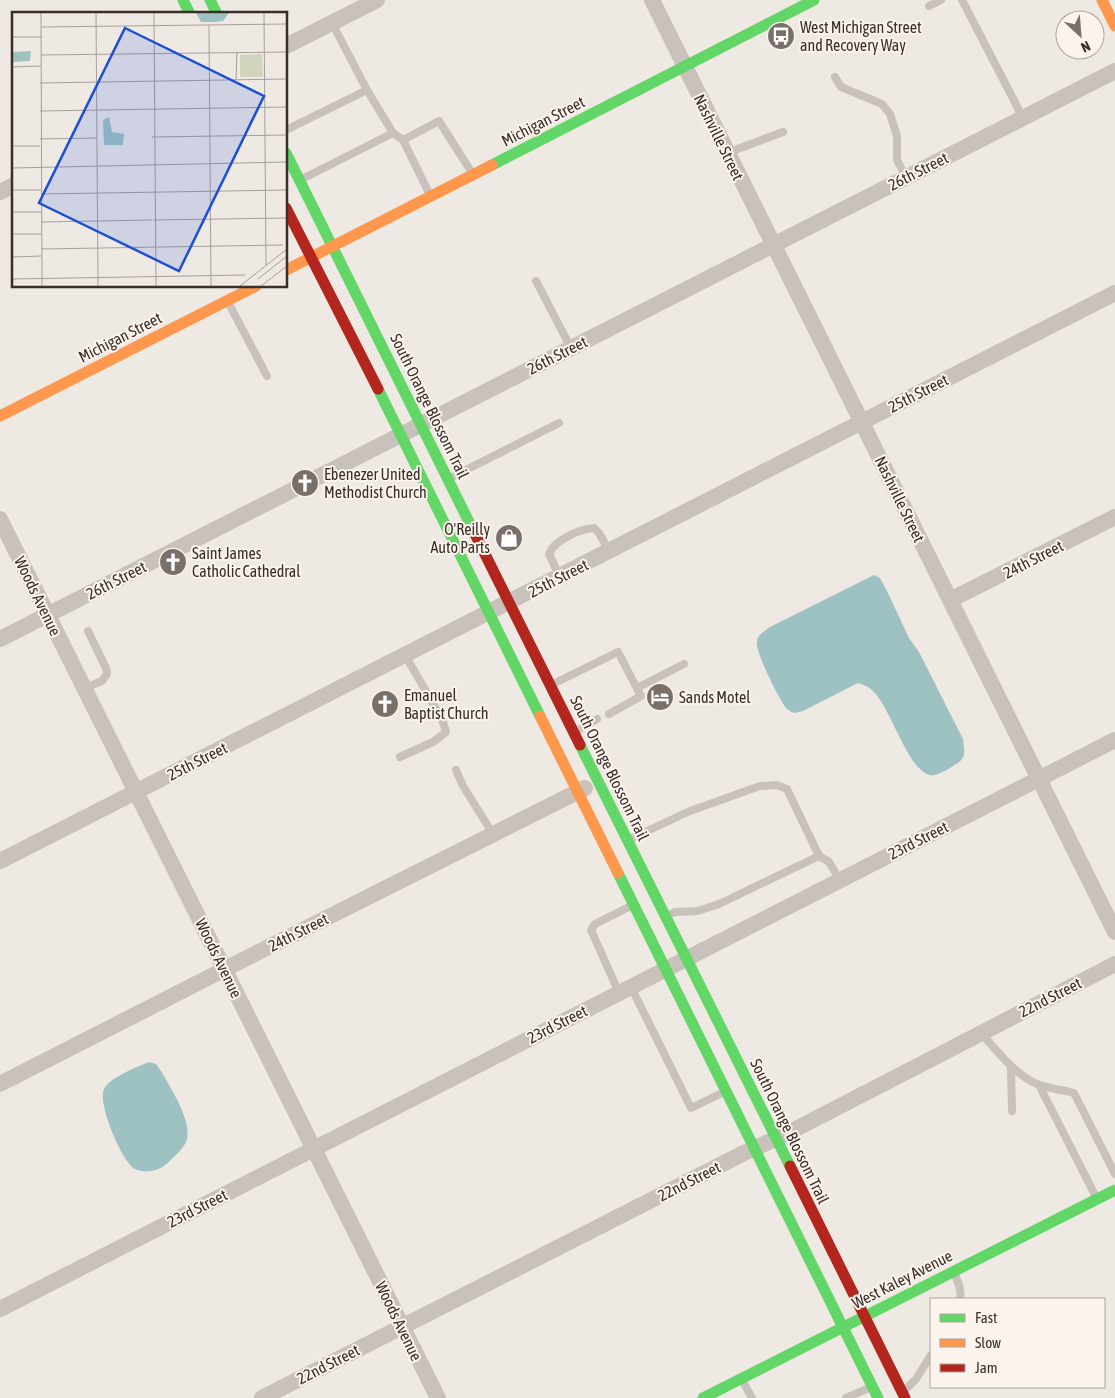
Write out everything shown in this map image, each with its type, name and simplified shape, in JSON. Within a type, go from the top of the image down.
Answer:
[{"type":"main road","points":[[183,0],[189,12]]},
{"type":"main road","points":[[210,0],[216,12]]},
{"type":"main road","name":"Michigan Street","points":[[288,269],[814,0]]},
{"type":"main road","points":[[1102,0],[1115,26]]},
{"type":"main road","name":"South Orange Blossom Trail","points":[[288,157],[904,1395]]},
{"type":"main road","points":[[288,212],[878,1398]]},
{"type":"main road","name":"Michigan Street","points":[[0,416],[227,301],[236,291]]},
{"type":"main road","name":"West Kaley Avenue","points":[[703,1398],[1115,1190]]},
{"type":"street","points":[[288,45],[377,0]]},
{"type":"street","name":"Nashville Street","points":[[652,0],[1115,932]]},
{"type":"street","name":"26th Street","points":[[0,639],[1115,71]]},
{"type":"street","points":[[0,192],[12,185]]},
{"type":"street","name":"25th Street","points":[[0,861],[1115,293]]},
{"type":"street","name":"24th Street","points":[[950,600],[1115,517]]},
{"type":"street","name":"Woods Avenue","points":[[0,519],[438,1398]]},
{"type":"street","name":"23rd Street","points":[[0,1309],[1115,740]]},
{"type":"street","name":"24th Street","points":[[0,1084],[598,781]]},
{"type":"street","name":"22nd Street","points":[[262,1398],[1115,964]]},
{"type":"lane","points":[[929,6],[942,0]]},
{"type":"lane","points":[[962,0],[1023,118]]},
{"type":"lane","points":[[332,23],[367,90],[393,133],[403,140],[431,197]]},
{"type":"lane","points":[[835,77],[841,87],[882,104],[890,114],[897,136],[897,160],[906,177]]},
{"type":"lane","points":[[288,129],[367,90]]},
{"type":"lane","points":[[403,140],[439,121],[474,175]]},
{"type":"lane","points":[[727,153],[783,132]]},
{"type":"lane","points":[[300,180],[393,133]]},
{"type":"lane","points":[[536,281],[571,348]]},
{"type":"lane","points":[[227,301],[266,376]]},
{"type":"lane","points":[[448,479],[559,423]]},
{"type":"lane","points":[[560,577],[550,558],[549,554],[552,547],[585,528],[594,528],[599,533],[609,552]]},
{"type":"lane","points":[[85,688],[102,681],[107,674],[106,668],[88,631]]},
{"type":"lane","points":[[550,685],[618,652],[641,696],[609,714]]},
{"type":"lane","points":[[400,757],[433,742],[446,732],[442,719],[405,655]]},
{"type":"lane","points":[[636,688],[684,664]]},
{"type":"lane","points":[[574,732],[597,720]]},
{"type":"lane","points":[[456,770],[463,786],[493,834]]},
{"type":"lane","points":[[628,840],[708,805],[760,786],[777,785],[787,789],[819,856],[829,862],[840,880]]},
{"type":"lane","points":[[666,916],[675,912],[698,911],[728,900],[819,856]]},
{"type":"lane","points":[[632,905],[595,924],[590,930],[691,1108],[725,1091]]},
{"type":"lane","points":[[981,1033],[1011,1066],[1039,1085],[1074,1093],[1115,1174]]},
{"type":"lane","points":[[1011,1066],[1012,1111]]},
{"type":"lane","points":[[1039,1085],[1096,1199]]},
{"type":"lane","points":[[954,1271],[959,1283],[960,1298]]},
{"type":"lane","points":[[904,1395],[930,1356]]},
{"type":"lane","points":[[741,1378],[752,1398]]},
{"type":"lane","points":[[846,1398],[872,1386]]},
{"type":"water","points":[[874,575],[880,578],[909,638],[919,652],[963,739],[964,752],[961,761],[937,775],[930,775],[922,771],[914,762],[879,698],[872,690],[858,683],[803,711],[794,713],[787,709],[779,697],[759,654],[757,641],[759,636],[770,627]]},
{"type":"water","points":[[149,1062],[156,1064],[161,1071],[185,1117],[187,1127],[185,1144],[181,1150],[164,1166],[153,1171],[135,1169],[124,1156],[107,1119],[103,1096],[104,1089],[111,1081]]},
{"type":"traffic: fast","points":[[183,0],[189,12]]},
{"type":"traffic: fast","points":[[210,0],[216,12]]},
{"type":"traffic: fast","points":[[492,165],[814,0]]},
{"type":"traffic: fast","points":[[288,157],[473,530]]},
{"type":"traffic: fast","points":[[378,389],[540,716]]},
{"type":"traffic: fast","points":[[580,745],[790,1166]]},
{"type":"traffic: fast","points":[[618,873],[878,1398]]},
{"type":"traffic: fast","points":[[703,1398],[1115,1190]]},
{"type":"traffic: slow","points":[[1102,0],[1115,26]]},
{"type":"traffic: slow","points":[[288,269],[492,165]]},
{"type":"traffic: slow","points":[[0,416],[252,288]]},
{"type":"traffic: slow","points":[[540,716],[618,873]]},
{"type":"traffic: jam","points":[[288,212],[378,389]]},
{"type":"traffic: jam","points":[[473,530],[580,745]]},
{"type":"traffic: jam","points":[[790,1166],[905,1398]]},
{"type":"place","name":"West Michigan Street and Recovery Way","points":[[781,36]]},
{"type":"place","name":"Ebenezer United Methodist Church","points":[[305,483]]},
{"type":"place","name":"O'Reilly Auto Parts","points":[[509,538]]},
{"type":"place","name":"Saint James Catholic Cathedral","points":[[173,562]]},
{"type":"place","name":"Sands Motel","points":[[660,697]]},
{"type":"place","name":"Emanuel Baptist Church","points":[[385,704]]}]
